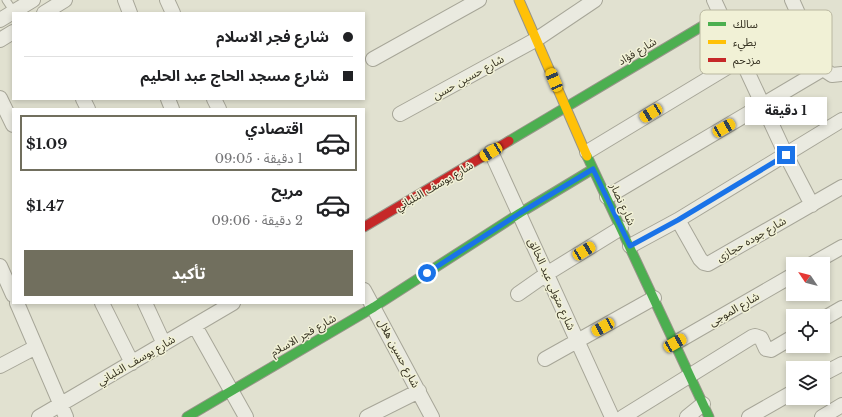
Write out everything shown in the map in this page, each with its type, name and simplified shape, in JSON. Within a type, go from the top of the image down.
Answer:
[{"type":"street","points":[[14,12],[33,0]]},
{"type":"street","points":[[46,12],[65,0]]},
{"type":"street","points":[[125,0],[130,12]]},
{"type":"street","points":[[167,0],[173,12]]},
{"type":"street","points":[[373,59],[479,0]]},
{"type":"street","name":"شارع نصار","points":[[518,0],[537,39],[593,169],[622,228],[709,417]]},
{"type":"street","name":"شارع حسين حسن","points":[[400,114],[537,39],[595,0]]},
{"type":"street","points":[[714,0],[719,10]]},
{"type":"street","points":[[792,0],[796,10]]},
{"type":"street","points":[[0,20],[12,13]]},
{"type":"street","name":"شارع فؤاد","points":[[566,108],[700,28]]},
{"type":"street","points":[[0,40],[12,33]]},
{"type":"street","points":[[586,152],[716,74]]},
{"type":"street","points":[[748,74],[786,155],[812,205]]},
{"type":"street","points":[[607,197],[815,74]]},
{"type":"street","points":[[830,74],[842,74]]},
{"type":"street","points":[[0,98],[12,122]]},
{"type":"street","name":"شارع يوسف التلباني","points":[[365,226],[566,108]]},
{"type":"street","points":[[630,246],[678,220],[786,155],[840,125]]},
{"type":"street","name":"شارع متولي عبد الخالق","points":[[491,152],[548,273],[612,417]]},
{"type":"street","name":"شارع فجر الاسلام","points":[[187,417],[374,307],[520,213],[593,169]]},
{"type":"street","name":"شارع جوده حجازى","points":[[678,220],[700,259],[704,263],[708,264],[842,188]]},
{"type":"street","points":[[518,294],[548,273],[622,228]]},
{"type":"street","points":[[824,257],[842,247]]},
{"type":"street","points":[[0,268],[12,293]]},
{"type":"street","name":"شارع الموجى","points":[[675,343],[786,279]]},
{"type":"street","name":"شارع حسين هلال","points":[[365,292],[432,417]]},
{"type":"street","points":[[545,359],[654,298]]},
{"type":"street","points":[[17,304],[63,411]]},
{"type":"street","points":[[102,304],[132,363]]},
{"type":"street","points":[[145,304],[164,344]]},
{"type":"street","name":"شارع يوسف التلباني","points":[[39,417],[63,411],[132,363],[231,304]]},
{"type":"street","points":[[830,315],[842,308]]},
{"type":"street","points":[[195,326],[246,417]]},
{"type":"street","points":[[622,417],[689,374],[755,336],[761,338],[765,348],[771,350],[786,341]]},
{"type":"street","points":[[0,366],[36,347]]},
{"type":"street","points":[[830,370],[842,364]]},
{"type":"street","points":[[366,417],[419,391]]},
{"type":"street","points":[[749,417],[786,396]]},
{"type":"street","points":[[687,417],[703,404]]},
{"type":"street","points":[[822,417],[842,405]]},
{"type":"lane","points":[[6,0],[14,12]]},
{"type":"traffic: fast","points":[[509,141],[700,27]]},
{"type":"traffic: fast","points":[[587,156],[709,417]]},
{"type":"traffic: fast","points":[[187,417],[374,307],[520,213],[593,169]]},
{"type":"traffic: slow","points":[[519,0],[587,156]]},
{"type":"traffic: jam","points":[[365,226],[509,141]]},
{"type":"route","points":[[427,273],[520,213],[593,169],[630,246],[678,220],[786,155]]}]
